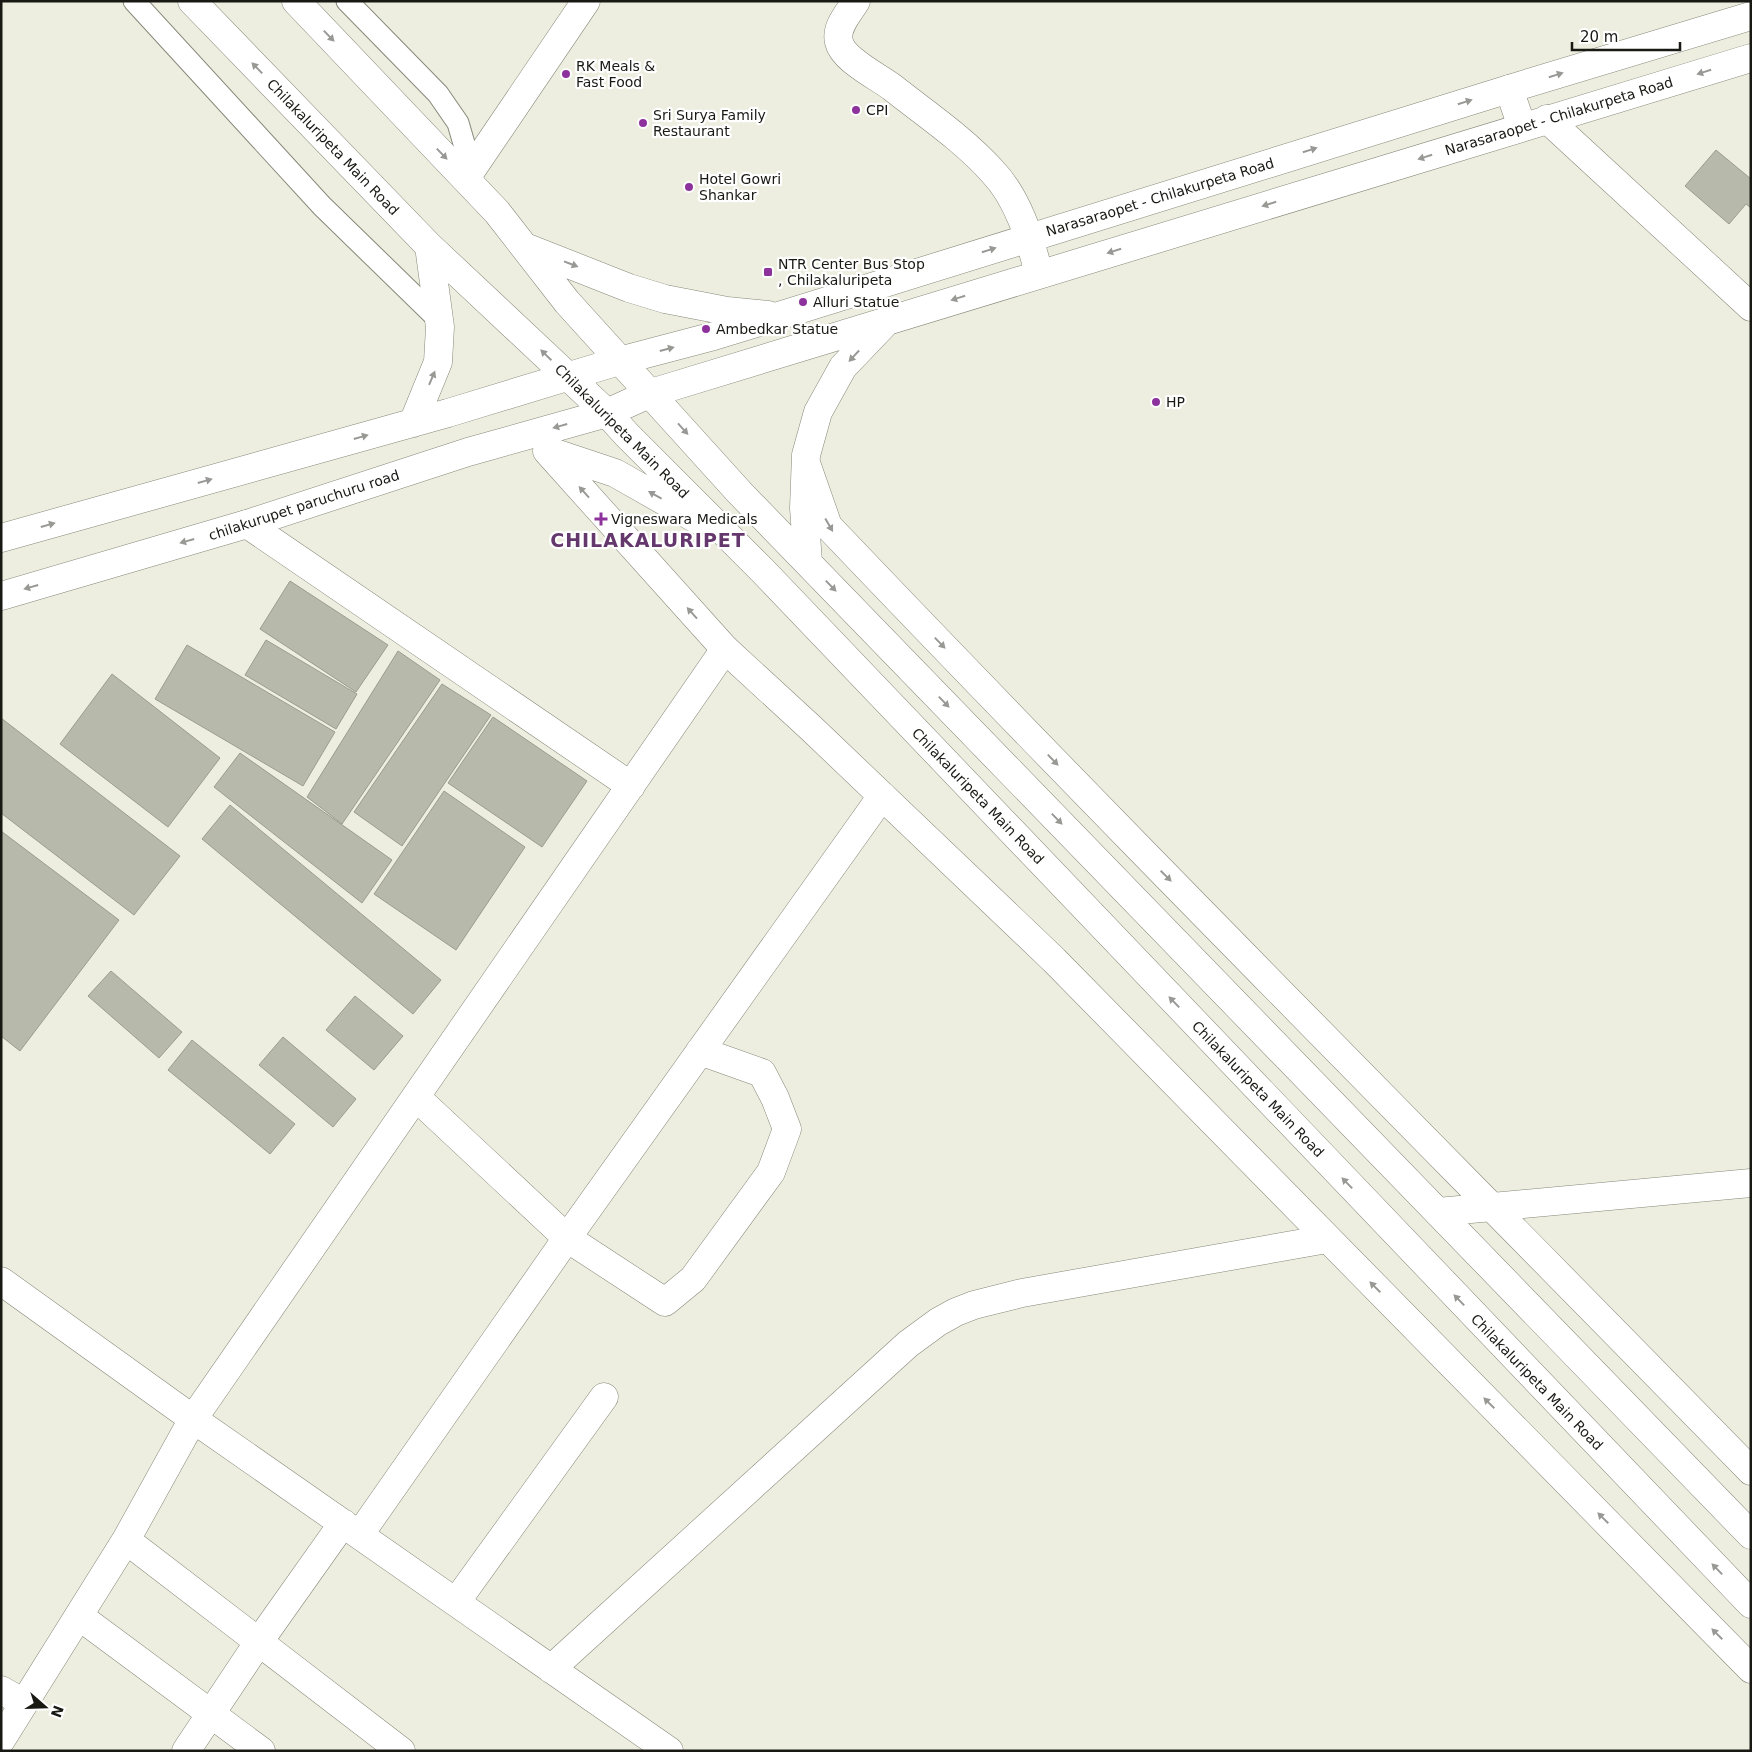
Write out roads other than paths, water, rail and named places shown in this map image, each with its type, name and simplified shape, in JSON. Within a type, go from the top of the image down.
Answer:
[{"type":"main road","name":"Chilakaluripeta Main Road","points":[[192,1],[429,246],[607,413],[728,536],[1751,1604]]},
{"type":"main road","points":[[296,1],[497,212],[567,302],[740,493],[1751,1535]]},
{"type":"main road","points":[[469,182],[586,1]]},
{"type":"main road","points":[[856,1],[838,30],[839,43],[844,51],[862,67],[890,86],[960,141],[993,171],[1010,196],[1029,238],[1039,274]]},
{"type":"main road","name":"Narasaraopet - Chilakurpeta Road","points":[[569,377],[780,316],[1509,89],[1751,16]]},
{"type":"main road","name":"Narasaraopet - Chilakurpeta Road","points":[[607,413],[651,393],[1751,58]]},
{"type":"main road","points":[[1509,89],[1522,127]]},
{"type":"main road","points":[[1548,119],[1751,307]]},
{"type":"main road","points":[[413,423],[438,362],[440,327],[429,246]]},
{"type":"main road","points":[[525,247],[629,288],[665,299],[727,311],[780,316]]},
{"type":"main road","points":[[808,562],[804,508],[806,455],[818,412],[843,367],[887,320]]},
{"type":"main road","points":[[1,538],[413,423],[569,377]]},
{"type":"main road","name":"chilakurupet paruchuru road","points":[[1,596],[247,524],[468,452],[607,413]]},
{"type":"main road","points":[[505,442],[547,451],[615,473],[728,536]]},
{"type":"main road","points":[[547,451],[725,649],[1054,960],[1751,1669]]},
{"type":"main road","points":[[806,463],[828,526],[1103,812],[1751,1470]]},
{"type":"main road","points":[[247,524],[631,786]]},
{"type":"main road","points":[[1,1740],[13,1697],[79,1616],[126,1540],[193,1420],[725,649]]},
{"type":"main road","points":[[186,1751],[258,1643],[351,1529],[566,1238],[882,796]]},
{"type":"main road","points":[[416,1097],[566,1238],[665,1302],[693,1279],[771,1172],[787,1129],[775,1098],[762,1073],[700,1050]]},
{"type":"main road","points":[[1438,1212],[1751,1183]]},
{"type":"main road","points":[[552,1669],[908,1344],[938,1322],[974,1305],[1022,1293],[1327,1239]]},
{"type":"main road","points":[[1,1281],[193,1420],[669,1751]]},
{"type":"main road","points":[[456,1602],[604,1397]]},
{"type":"main road","points":[[126,1540],[401,1751]]},
{"type":"main road","points":[[79,1616],[261,1751]]},
{"type":"lane","points":[[134,1],[322,206],[439,320]]},
{"type":"lane","points":[[347,1],[438,94],[458,123],[465,147],[469,182]]},
{"type":"place","name":"RK Meals & Fast Food","points":[[566,74]]},
{"type":"place","name":"CPI","points":[[856,110]]},
{"type":"place","name":"Sri Surya Family Restaurant","points":[[643,123]]},
{"type":"place","name":"Hotel Gowri Shankar","points":[[689,187]]},
{"type":"place","name":"NTR Center Bus Stop , Chilakaluripeta","points":[[768,272]]},
{"type":"place","name":"Alluri Statue","points":[[803,302]]},
{"type":"place","name":"Ambedkar Statue","points":[[706,329]]},
{"type":"place","name":"HP","points":[[1156,402]]},
{"type":"place","name":"Vigneswara Medicals","points":[[601,519]]},
{"type":"district","name":"CHILAKALURIPET","points":[[648,540]]}]
